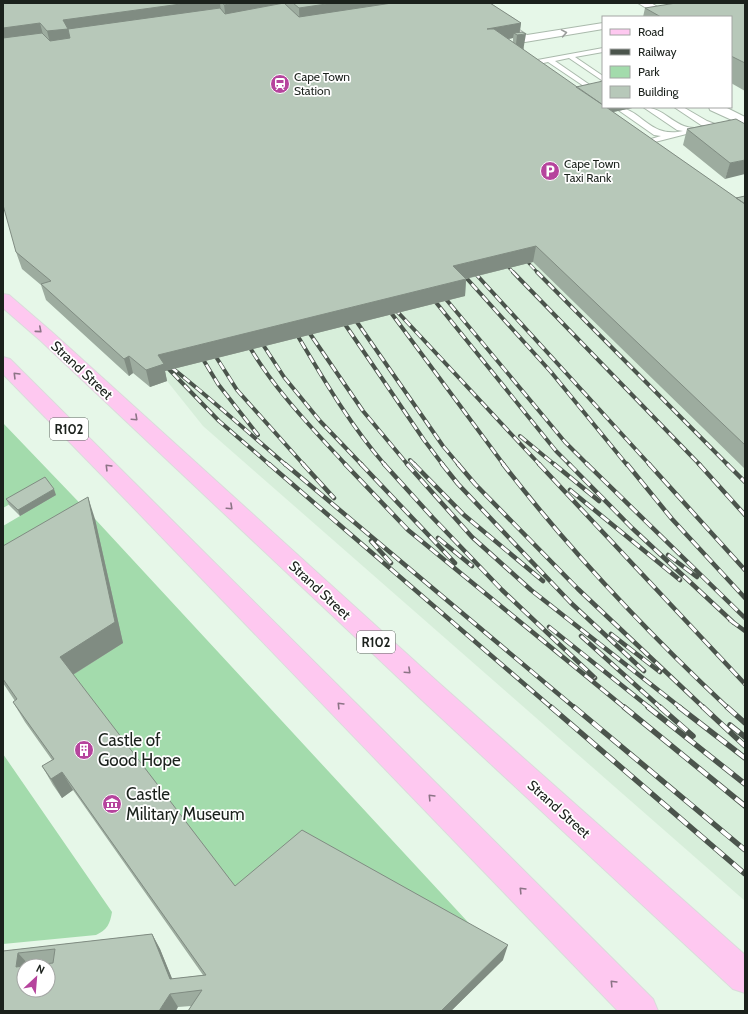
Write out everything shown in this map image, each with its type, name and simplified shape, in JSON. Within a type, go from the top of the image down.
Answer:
[{"type":"main road","name":"Strand Street","points":[[3,299],[52,342],[443,703],[745,977]]},
{"type":"main road","name":"R102","points":[[3,363],[136,495],[641,1011]]},
{"type":"street","points":[[472,3],[525,39],[602,26]]},
{"type":"street","points":[[643,3],[666,15],[661,16]]},
{"type":"street","points":[[588,29],[602,37]]},
{"type":"street","points":[[717,108],[745,122]]},
{"type":"lane","points":[[544,76],[530,65],[546,60],[601,50]]},
{"type":"lane","points":[[601,50],[594,53],[602,59]]},
{"type":"lane","points":[[588,53],[583,54],[583,56],[602,69]]},
{"type":"lane","points":[[577,54],[572,56],[572,58],[602,78]]},
{"type":"lane","points":[[567,56],[562,59],[602,86]]},
{"type":"lane","points":[[557,58],[551,61],[602,96]]},
{"type":"lane","points":[[546,60],[542,61],[541,64],[602,106]]},
{"type":"lane","points":[[620,108],[657,133],[667,136],[674,136]]},
{"type":"lane","points":[[634,108],[669,131],[675,133],[686,133]]},
{"type":"lane","points":[[649,108],[680,128],[696,131]]},
{"type":"lane","points":[[663,108],[691,126],[701,129],[708,128]]},
{"type":"lane","points":[[680,108],[704,123],[717,126]]},
{"type":"lane","points":[[606,109],[646,136],[655,139],[663,138]]},
{"type":"lane","points":[[627,134],[643,142],[732,123],[745,125]]},
{"type":"shaded area","points":[[297,40],[745,261],[745,901],[203,426],[167,381],[153,357]]},
{"type":"green space","points":[[3,423],[95,519],[503,960],[304,848],[240,902],[69,677],[3,574],[3,526],[20,516],[47,483],[3,508]]},
{"type":"green space","points":[[3,754],[112,912],[107,926],[100,933],[96,935],[3,944]]},
{"type":"building","points":[[3,3],[188,3],[63,20],[68,29],[47,31],[40,23],[3,28]]},
{"type":"building","points":[[223,3],[234,3],[224,5]]},
{"type":"building","name":"Cape Town Station","points":[[284,3],[299,17],[392,3],[490,3],[521,23],[487,29],[494,29],[602,104],[602,108],[607,108],[745,204],[745,445],[536,246],[453,266],[466,279],[158,355],[164,364],[146,370],[129,356],[124,359],[41,284],[51,281],[16,252],[3,205],[3,38],[42,33],[50,41],[70,38],[68,29],[220,8],[225,14]]},
{"type":"building","points":[[293,3],[333,3],[299,8]]},
{"type":"building","points":[[676,3],[745,3],[745,63],[732,56],[732,16],[659,16],[645,8]]},
{"type":"building","points":[[522,32],[526,34],[517,35],[514,33]]},
{"type":"building","points":[[602,81],[602,104],[576,87]]},
{"type":"building","points":[[736,119],[745,124],[745,160],[730,163],[687,129]]},
{"type":"building","points":[[745,196],[745,204],[736,198]]},
{"type":"building","points":[[45,477],[54,489],[18,510],[6,499]]},
{"type":"building","name":"Castle of Good Hope","points":[[88,497],[115,622],[60,657],[235,886],[302,830],[508,945],[441,1011],[188,1011],[202,990],[170,994],[159,1011],[3,1011],[3,951],[152,934],[170,979],[206,975],[62,772],[51,779],[42,766],[54,759],[13,702],[17,699],[3,679],[3,546]]},
{"type":"railway","points":[[522,256],[538,273]]},
{"type":"railway","points":[[502,260],[514,273]]},
{"type":"railway","points":[[471,268],[475,273]]},
{"type":"railway","points":[[461,272],[551,372],[627,465]]},
{"type":"railway","points":[[474,272],[650,465]]},
{"type":"railway","points":[[513,272],[700,465]]},
{"type":"railway","points":[[537,272],[728,465]]},
{"type":"railway","points":[[440,292],[565,442],[587,464]]},
{"type":"railway","points":[[430,295],[556,451],[569,464]]},
{"type":"railway","points":[[386,306],[504,465]]},
{"type":"railway","points":[[394,308],[540,465]]},
{"type":"railway","points":[[352,315],[443,446],[459,465]]},
{"type":"railway","points":[[340,317],[424,440],[443,465]]},
{"type":"railway","points":[[304,325],[363,411],[408,465]]},
{"type":"railway","points":[[293,328],[347,416],[385,465]]},
{"type":"railway","points":[[258,337],[284,377],[320,421],[362,465]]},
{"type":"railway","points":[[245,339],[255,356],[279,389],[346,465]]},
{"type":"railway","points":[[211,349],[237,390],[304,465]]},
{"type":"railway","points":[[198,351],[218,384],[258,435]]},
{"type":"railway","points":[[162,362],[219,421],[270,465]]},
{"type":"railway","points":[[171,367],[286,465]]},
{"type":"railway","points":[[520,436],[555,465]]},
{"type":"railway","points":[[410,460],[414,464]]},
{"type":"railway","points":[[269,464],[552,708]]},
{"type":"railway","points":[[285,464],[575,708]]},
{"type":"railway","points":[[303,464],[334,498]]},
{"type":"railway","points":[[345,464],[408,530],[625,708]]},
{"type":"railway","points":[[361,464],[455,563]]},
{"type":"railway","points":[[384,464],[502,590],[595,678]]},
{"type":"railway","points":[[407,464],[472,537],[531,590],[681,708]]},
{"type":"railway","points":[[414,464],[464,515],[543,581]]},
{"type":"railway","points":[[442,464],[458,484],[571,603],[644,671]]},
{"type":"railway","points":[[458,464],[475,484],[578,589],[704,708]]},
{"type":"railway","points":[[503,464],[555,529],[639,621],[728,708]]},
{"type":"railway","points":[[539,464],[745,684]]},
{"type":"railway","points":[[554,464],[599,501]]},
{"type":"railway","points":[[569,464],[632,528],[734,623]]},
{"type":"railway","points":[[587,464],[745,618]]},
{"type":"railway","points":[[627,464],[672,519],[745,598]]},
{"type":"railway","points":[[649,464],[745,570]]},
{"type":"railway","points":[[699,464],[745,515]]},
{"type":"railway","points":[[728,465],[745,482]]},
{"type":"railway","points":[[570,490],[680,580]]},
{"type":"railway","points":[[438,538],[472,566]]},
{"type":"railway","points":[[371,541],[391,563]]},
{"type":"railway","points":[[668,555],[697,577]]},
{"type":"railway","points":[[730,620],[734,623]]},
{"type":"railway","points":[[734,623],[745,631]]},
{"type":"railway","points":[[549,627],[650,708]]},
{"type":"railway","points":[[611,634],[660,672]]},
{"type":"railway","points":[[581,636],[661,708]]},
{"type":"railway","points":[[551,707],[745,874]]},
{"type":"railway","points":[[574,707],[745,850]]},
{"type":"railway","points":[[624,707],[745,806]]},
{"type":"railway","points":[[648,707],[745,784]]},
{"type":"railway","points":[[660,707],[693,736]]},
{"type":"railway","points":[[679,707],[745,758]]},
{"type":"railway","points":[[703,707],[745,746]]},
{"type":"railway","points":[[727,707],[745,723]]},
{"type":"railway","points":[[730,725],[745,737]]},
{"type":"place","name":"Cape Town Station","points":[[280,84]]},
{"type":"place","name":"Cape Town Taxi Rank","points":[[550,171]]},
{"type":"place","name":"Castle of Good Hope","points":[[84,750]]},
{"type":"place","name":"Castle Military Museum","points":[[112,804]]}]
